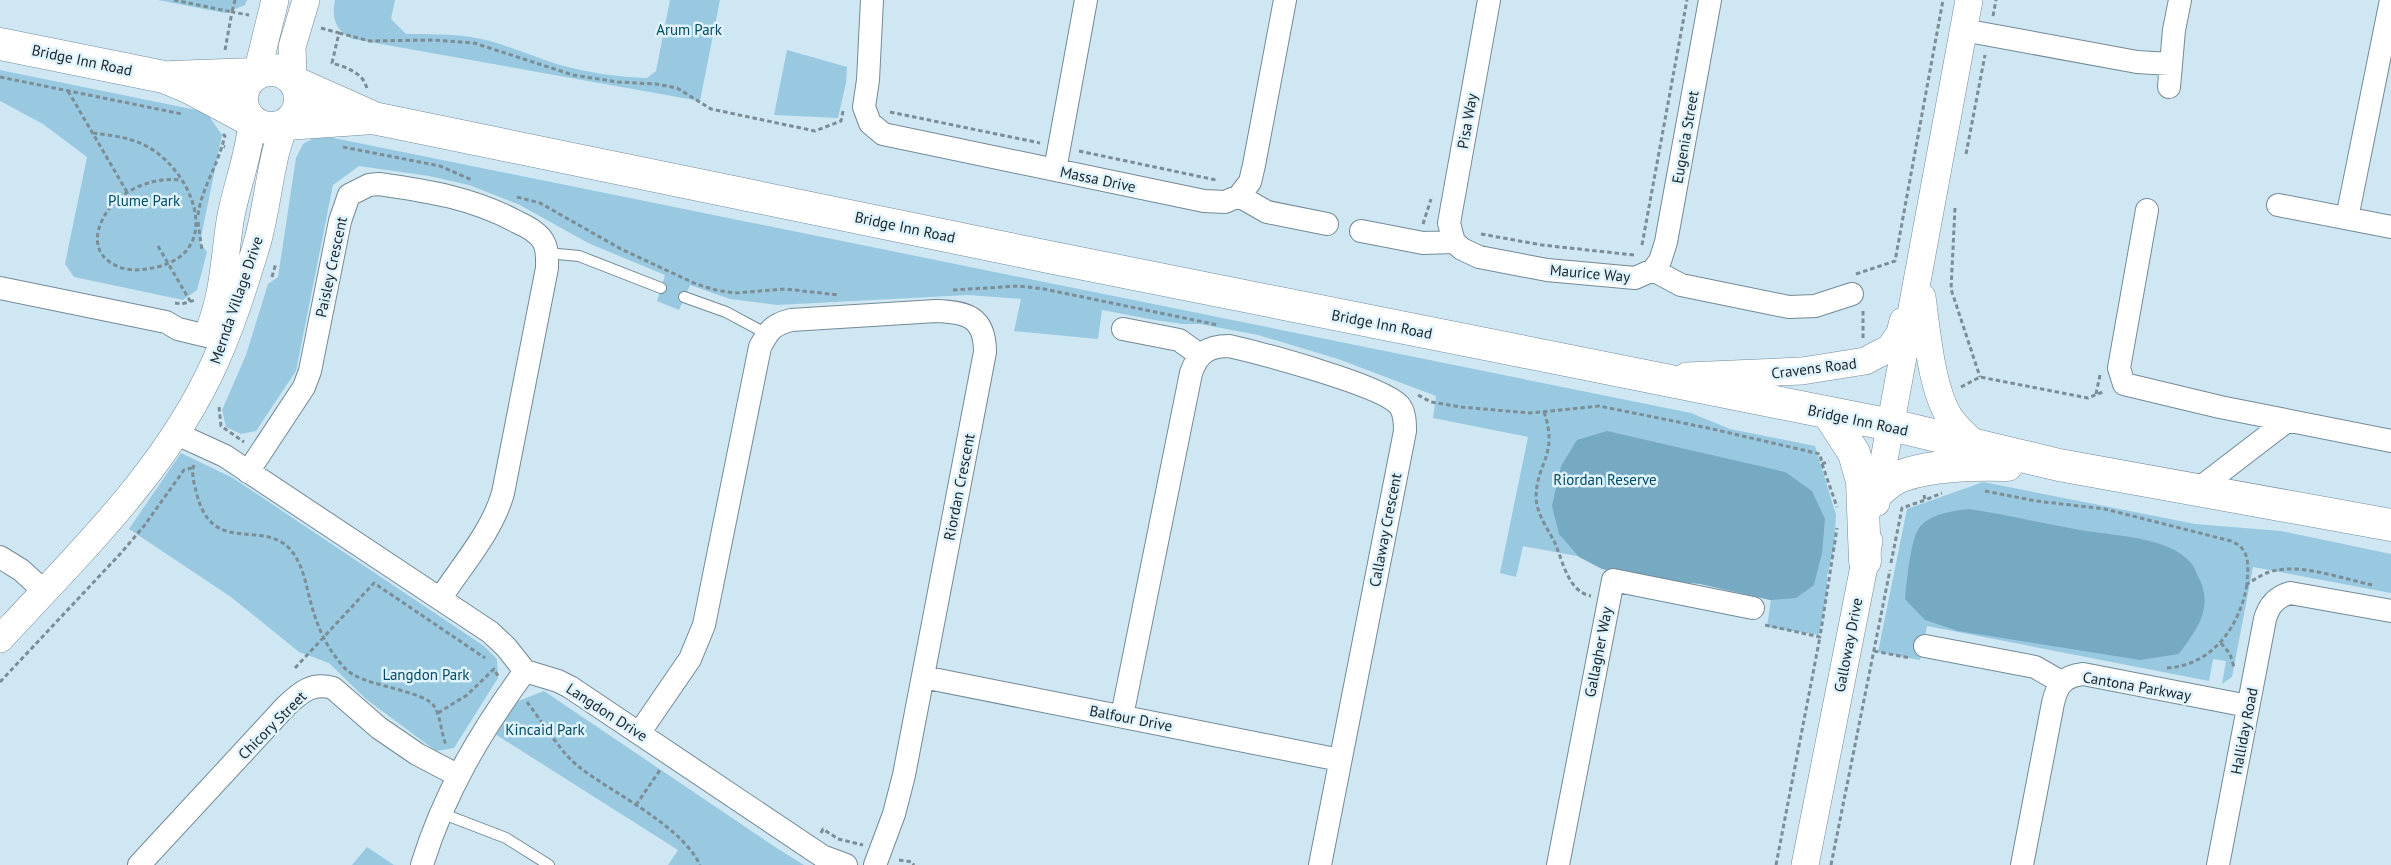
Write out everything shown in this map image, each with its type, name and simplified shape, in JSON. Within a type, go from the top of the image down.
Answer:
[{"type":"main road","name":"Bridge Inn Road","points":[[0,44],[164,77],[251,120]]},
{"type":"main road","points":[[276,70],[294,81],[300,100],[293,118],[285,125],[267,128],[251,120],[245,113],[241,96],[244,87],[256,73],[276,70]]},
{"type":"main road","name":"Bridge Inn Road","points":[[164,77],[256,73]]},
{"type":"main road","name":"Bridge Inn Road","points":[[294,81],[373,118]]},
{"type":"main road","name":"Bridge Inn Road","points":[[285,125],[373,118],[1414,331],[1891,425],[2059,465],[2391,525]]},
{"type":"main road","points":[[1828,413],[1854,453],[1862,481],[1865,561]]},
{"type":"main road","points":[[1878,492],[1901,476],[1917,472],[1971,464],[2059,465]]},
{"type":"street","points":[[256,73],[275,0]]},
{"type":"street","points":[[294,81],[292,47],[306,0]]},
{"type":"street","points":[[867,115],[872,0]]},
{"type":"street","points":[[1055,170],[1086,0]]},
{"type":"street","points":[[1285,0],[1252,173],[1247,189],[1239,196],[1267,212],[1327,224]]},
{"type":"street","name":"Pisa Way","points":[[1454,242],[1449,223],[1489,0]]},
{"type":"street","name":"Eugenia Street","points":[[1646,263],[1660,261],[1666,242],[1710,0]]},
{"type":"street","name":"Cravens Road","points":[[1656,377],[1802,371],[1865,362],[1890,348],[1900,333],[1918,275],[1982,26],[1968,0]]},
{"type":"street","points":[[2169,87],[2170,64],[2180,0]]},
{"type":"street","points":[[2347,218],[2391,0]]},
{"type":"street","points":[[1982,26],[2137,62],[2170,64]]},
{"type":"street","name":"Massa Drive","points":[[867,115],[883,134],[896,138],[1204,201],[1225,202],[1239,196]]},
{"type":"street","name":"Mernda Village Drive","points":[[215,331],[224,280],[230,220],[249,152],[251,120]]},
{"type":"street","name":"Mernda Village Drive","points":[[0,639],[134,490],[177,425],[215,331],[258,238],[274,157],[285,125]]},
{"type":"street","name":"Paisley Crescent","points":[[248,472],[304,387],[310,371],[340,221],[349,195],[369,185],[379,184],[443,194],[477,203],[531,229],[543,240],[547,253]]},
{"type":"street","points":[[2278,205],[2391,226]]},
{"type":"street","points":[[2147,210],[2119,368],[2124,384],[2287,421],[2391,441]]},
{"type":"street","points":[[1362,231],[1423,243],[1454,242]]},
{"type":"street","name":"Maurice Way","points":[[1454,242],[1462,249],[1479,256],[1547,270],[1635,278],[1646,263],[1681,285],[1789,307],[1815,306],[1853,284]]},
{"type":"street","points":[[440,599],[498,510],[547,268],[547,253]]},
{"type":"street","name":"Cravens Road","points":[[1918,275],[1929,346],[1940,394],[1951,419],[1976,445]]},
{"type":"street","name":"Cravens Road","points":[[1891,425],[1918,275]]},
{"type":"street","points":[[0,288],[169,312],[178,329],[215,331]]},
{"type":"street","name":"Riordan Crescent","points":[[767,334],[776,324],[791,320],[936,311],[955,312],[968,316],[980,323],[985,338],[985,352],[900,792],[875,865]]},
{"type":"street","points":[[1122,716],[1191,373],[1195,360],[1200,355],[1179,340],[1123,329]]},
{"type":"street","points":[[640,732],[690,659],[705,625],[756,364],[760,347],[767,334]]},
{"type":"street","name":"Callaway Crescent","points":[[1200,355],[1215,346],[1229,346],[1351,382],[1386,395],[1400,406],[1405,420],[1320,865]]},
{"type":"street","points":[[2197,490],[2287,421]]},
{"type":"street","points":[[177,425],[209,438],[225,456],[490,632],[506,647],[511,677],[457,775],[422,865]]},
{"type":"street","name":"Galloway Drive","points":[[1804,865],[1891,425]]},
{"type":"street","points":[[0,557],[21,570],[40,596]]},
{"type":"street","points":[[0,562],[12,578],[40,596]]},
{"type":"street","name":"Gallagher Way","points":[[1558,865],[1613,580],[1759,616]]},
{"type":"street","name":"Halliday Road","points":[[2218,865],[2238,704],[2267,612],[2276,599],[2290,593],[2391,612]]},
{"type":"street","name":"Cantona Parkway","points":[[1925,646],[2035,667],[2061,682],[2083,674],[2238,704]]},
{"type":"street","name":"Langdon Drive","points":[[511,677],[558,681],[570,687],[822,856],[846,865]]},
{"type":"street","name":"Balfour Drive","points":[[923,677],[1340,760]]},
{"type":"street","points":[[2022,865],[2053,703],[2061,682]]},
{"type":"street","name":"Chicory Street","points":[[139,865],[286,706],[301,692],[312,686],[333,688],[379,728],[417,754],[457,775]]},
{"type":"lane","points":[[547,253],[579,256],[661,288]]},
{"type":"lane","points":[[684,297],[726,312],[767,334]]},
{"type":"lane","points":[[441,813],[506,838],[549,865]]},
{"type":"path","points":[[174,0],[232,12],[235,0]]},
{"type":"path","points":[[1646,263],[1687,0]]},
{"type":"path","points":[[1853,284],[1895,261],[1943,0]]},
{"type":"path","points":[[1965,159],[1982,26],[1996,0]]},
{"type":"path","points":[[1982,26],[2004,17]]},
{"type":"path","points":[[339,33],[370,41],[433,40],[474,43],[573,75],[677,88],[711,109],[815,131],[841,120],[844,104],[867,115],[1040,143]]},
{"type":"path","points":[[0,77],[186,114]]},
{"type":"path","points":[[68,91],[127,192]]},
{"type":"path","points":[[93,133],[143,144],[159,155],[181,180],[195,204],[202,254]]},
{"type":"path","points":[[181,180],[156,181],[127,192],[116,201],[100,225],[96,244],[108,262],[134,270],[169,264],[189,247],[202,195],[215,168],[222,146]]},
{"type":"path","points":[[1956,206],[1951,289],[1980,377]]},
{"type":"path","points":[[158,246],[190,302]]},
{"type":"path","points":[[169,312],[199,296]]},
{"type":"path","points":[[1940,394],[1980,377],[2088,398],[2124,384]]},
{"type":"path","points":[[1544,412],[1550,437],[1547,459],[1536,495],[1540,514],[1555,544],[1565,572],[1574,585],[1584,594],[1608,600]]},
{"type":"path","points":[[1822,464],[1839,515]]},
{"type":"path","points":[[0,682],[121,553],[144,526],[184,470],[192,468],[199,503],[210,522],[230,532],[275,540],[286,546],[301,567],[324,638],[335,657],[353,675],[377,685],[428,700],[437,713],[441,731],[450,748]]},
{"type":"path","points":[[1831,865],[1902,508],[1925,500]]},
{"type":"path","points":[[1776,865],[1820,637],[1838,526]]},
{"type":"path","points":[[296,668],[374,583],[489,661],[494,669],[511,677],[572,761],[636,805],[679,839],[690,849],[700,865]]},
{"type":"path","points":[[2163,668],[2183,666],[2198,661],[2221,643],[2239,614],[2247,584]]},
{"type":"path","points":[[1759,616],[1820,637]]},
{"type":"path","points":[[2221,643],[2230,654],[2235,667],[2238,704]]},
{"type":"path","points":[[437,713],[467,695],[494,669]]},
{"type":"path","points":[[636,805],[671,754]]},
{"type":"green space","points":[[158,0],[247,0],[245,5],[225,13]]},
{"type":"green space","name":"Arum Park","points":[[335,0],[395,0],[391,19],[406,34],[471,37],[494,42],[571,68],[625,77],[647,78],[656,71],[670,0],[720,0],[700,101],[353,39],[342,32],[336,24]]},
{"type":"green space","points":[[787,50],[847,67],[838,118],[774,115]]},
{"type":"green space","name":"Plume Park","points":[[0,70],[206,112],[222,135],[200,242],[207,252],[197,290],[183,300],[74,277],[65,264],[87,157],[43,124],[0,101]]},
{"type":"green space","name":"Riordan Reserve","points":[[319,135],[1691,413],[1730,429],[1815,446],[1836,515],[1834,548],[1827,576],[1827,592],[1819,635],[1767,627],[1772,592],[1523,546],[1516,577],[1500,573],[1528,437],[1433,418],[1436,396],[1338,359],[1258,335],[1102,310],[1098,339],[1014,331],[1021,299],[968,295],[777,305],[730,299],[690,285],[679,310],[657,301],[665,275],[588,243],[520,205],[469,185],[429,176],[359,166],[333,185],[296,371],[256,431],[241,434],[226,427],[222,410],[246,355],[268,284],[278,277],[296,158],[303,144]]},
{"type":"green space","name":"Langdon Park","points":[[181,453],[233,478],[484,646],[497,659],[498,678],[454,748],[436,751],[366,699],[329,663],[299,652],[231,597],[129,529]]},
{"type":"green space","points":[[1983,482],[2195,524],[2281,531],[2391,554],[2391,593],[2253,567],[2232,677],[2222,684],[2226,661],[2213,659],[2209,681],[1927,626],[1920,660],[1878,652],[1907,509]]},
{"type":"green space","name":"Kincaid Park","points":[[544,691],[804,865],[668,865],[678,850],[495,734],[516,702]]},
{"type":"green space","points":[[367,847],[394,865],[352,865]]},
{"type":"shaded area","points":[[1607,431],[1785,472],[1812,491],[1825,519],[1822,553],[1814,585],[1796,598],[1770,600],[1700,584],[1657,580],[1602,569],[1579,557],[1559,534],[1552,506],[1561,466],[1577,440]]},
{"type":"shaded area","points":[[1968,509],[2137,538],[2169,547],[2182,554],[2192,564],[2204,591],[2204,610],[2197,628],[2179,654],[2140,660],[1958,631],[1925,620],[1905,599],[1909,562],[1916,534],[1923,523],[1935,516]]}]
